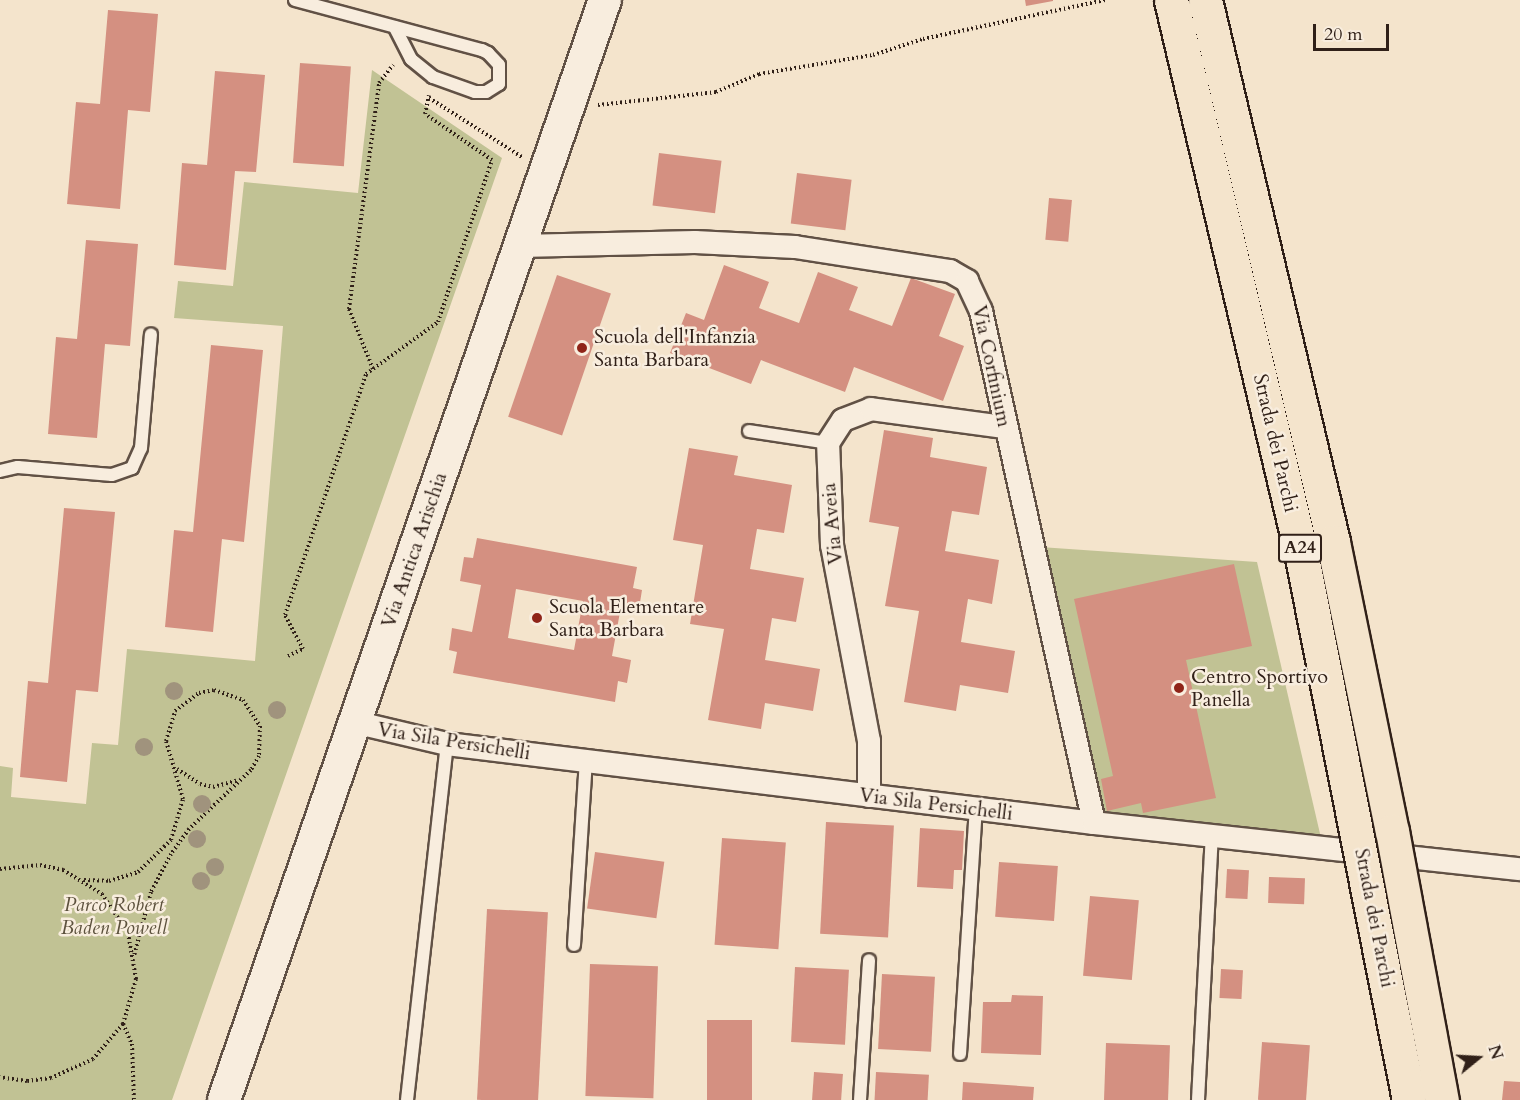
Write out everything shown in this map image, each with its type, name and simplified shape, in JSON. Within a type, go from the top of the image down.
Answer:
[{"type":"highway","name":"Strada dei Parchi","points":[[1171,0],[1301,552],[1409,1100]]},
{"type":"highway","name":"Strada dei Parchi","points":[[1205,0],[1333,542],[1392,831],[1442,1100]]},
{"type":"main road","name":"Via Antica Arischia","points":[[224,1100],[605,0]]},
{"type":"street","name":"Via Corfinium","points":[[520,246],[743,243],[795,247],[956,273],[976,294],[1094,823]]},
{"type":"street","points":[[828,443],[843,420],[871,409],[1005,427]]},
{"type":"street","name":"Via Aveia","points":[[828,443],[832,545],[869,741],[869,795]]},
{"type":"street","name":"Via Sila Persichelli","points":[[354,722],[447,744],[1094,823],[1520,869]]},
{"type":"lane","points":[[295,0],[395,27],[489,53],[502,74],[495,88],[480,93],[433,77],[404,50],[395,27]]},
{"type":"lane","points":[[0,471],[18,467],[112,475],[132,468],[141,448],[151,334]]},
{"type":"lane","points":[[749,431],[828,443]]},
{"type":"lane","points":[[407,1100],[447,744]]},
{"type":"lane","points":[[574,945],[586,761]]},
{"type":"lane","points":[[960,1054],[976,809]]},
{"type":"lane","points":[[1198,1100],[1212,836]]},
{"type":"lane","points":[[860,1100],[869,960]]},
{"type":"path","points":[[567,111],[608,103],[652,102],[717,92],[759,74],[873,55],[923,39],[1106,0]]},
{"type":"path","points":[[373,369],[349,309],[379,83],[404,50]]},
{"type":"path","points":[[288,656],[303,649],[285,615],[366,374],[438,322],[492,160],[425,114],[433,77]]},
{"type":"path","points":[[429,98],[523,157],[548,166]]},
{"type":"path","points":[[0,869],[40,865],[84,880],[109,881],[128,877],[163,852],[182,813],[177,769],[166,741],[175,711],[199,693],[214,690],[243,700],[260,726],[259,756],[189,829],[171,854],[151,892],[134,956],[134,990],[123,1024],[110,1043],[73,1071],[27,1081],[0,1077]]},
{"type":"path","points":[[177,769],[188,778],[213,787],[239,779]]},
{"type":"path","points":[[84,880],[117,912],[134,956]]},
{"type":"path","points":[[123,1024],[132,1044],[134,1100]]},
{"type":"green space","name":"Parco Robert Baden Powell","points":[[372,70],[502,158],[172,1100],[0,1100],[0,766],[13,768],[11,797],[86,804],[92,743],[118,745],[127,649],[255,661],[283,326],[174,318],[178,281],[233,286],[244,182],[358,193]]},
{"type":"green space","name":"Centro Sportivo Panella","points":[[1040,547],[1257,562],[1321,838],[1099,814]]},
{"type":"building","points":[[1025,0],[1053,0],[1053,1],[1026,6]]},
{"type":"building","points":[[108,10],[158,14],[150,112],[128,110],[120,209],[67,204],[76,102],[100,104]]},
{"type":"building","points":[[300,63],[351,67],[344,166],[293,163]]},
{"type":"building","points":[[215,71],[265,75],[256,172],[235,171],[226,270],[174,265],[182,163],[207,165]]},
{"type":"building","points":[[659,153],[722,161],[715,213],[653,206]]},
{"type":"building","points":[[797,173],[852,180],[845,230],[791,224]]},
{"type":"building","points":[[1049,198],[1072,200],[1068,242],[1045,240]]},
{"type":"building","points":[[86,240],[138,244],[130,346],[105,344],[97,438],[48,434],[56,337],[77,339]]},
{"type":"building","points":[[724,265],[769,282],[759,308],[799,323],[818,272],[858,287],[849,310],[892,326],[911,278],[955,294],[939,336],[964,346],[943,401],[854,367],[845,392],[761,360],[751,384],[670,353],[686,313],[704,320]]},
{"type":"building","points":[[557,275],[611,294],[562,435],[508,417]]},
{"type":"building","points":[[211,345],[263,350],[244,542],[222,539],[213,632],[165,627],[174,530],[193,532]]},
{"type":"building","points":[[884,430],[933,438],[930,457],[987,467],[979,515],[952,511],[945,551],[999,560],[992,604],[968,599],[961,642],[1015,651],[1008,693],[960,685],[956,711],[904,702],[919,611],[885,606],[899,527],[869,522]]},
{"type":"building","points":[[689,448],[738,456],[734,475],[792,485],[784,533],[757,529],[750,569],[804,578],[796,622],[772,618],[765,660],[820,669],[813,711],[765,703],[761,729],[708,720],[724,629],[690,624],[703,545],[673,540]]},
{"type":"building","points":[[64,508],[115,512],[98,692],[76,690],[67,782],[20,777],[28,681],[48,683]]},
{"type":"building","points":[[477,538],[637,567],[633,588],[642,590],[638,615],[620,612],[612,656],[631,660],[627,683],[618,681],[615,702],[453,673],[457,652],[449,650],[452,628],[472,632],[481,585],[460,581],[464,557],[473,558]],"holes":[[[516,589],[583,601],[574,650],[508,638]]]},
{"type":"building","points":[[1234,564],[1252,646],[1186,660],[1216,798],[1143,813],[1141,803],[1107,811],[1101,779],[1113,776],[1074,599]]},
{"type":"building","points":[[826,822],[894,826],[888,937],[820,934]]},
{"type":"building","points":[[920,828],[964,831],[962,870],[954,870],[953,889],[917,887]]},
{"type":"building","points":[[722,838],[786,842],[778,949],[715,945]]},
{"type":"building","points":[[595,852],[664,862],[656,918],[587,908]]},
{"type":"building","points":[[999,862],[1058,866],[1054,921],[995,917]]},
{"type":"building","points":[[1227,869],[1249,870],[1247,899],[1225,898]]},
{"type":"building","points":[[1269,877],[1305,878],[1304,904],[1268,903]]},
{"type":"building","points":[[1090,896],[1139,900],[1132,980],[1083,976]]},
{"type":"building","points":[[487,909],[548,912],[538,1100],[477,1100]]},
{"type":"building","points":[[590,964],[658,966],[653,1098],[585,1096]]},
{"type":"building","points":[[795,967],[849,970],[845,1045],[791,1042]]},
{"type":"building","points":[[1221,969],[1243,970],[1241,999],[1219,998]]},
{"type":"building","points":[[882,974],[935,977],[931,1052],[878,1049]]},
{"type":"building","points":[[1012,995],[1043,996],[1041,1055],[981,1053],[983,1002],[1011,1002]]},
{"type":"building","points":[[707,1020],[752,1020],[752,1100],[707,1100]]},
{"type":"building","points":[[1262,1042],[1310,1045],[1306,1100],[1258,1100]]},
{"type":"building","points":[[1106,1043],[1170,1045],[1168,1100],[1104,1100]]},
{"type":"building","points":[[814,1072],[843,1074],[841,1100],[812,1100]]},
{"type":"building","points":[[876,1072],[929,1075],[928,1100],[875,1100]]},
{"type":"building","points":[[1504,1081],[1520,1082],[1520,1100],[1502,1100]]},
{"type":"building","points":[[963,1082],[1034,1087],[1033,1100],[962,1100]]},
{"type":"place","name":"Scuola dell'Infanzia Santa Barbara","points":[[582,348]]},
{"type":"place","name":"Scuola Elementare Santa Barbara","points":[[537,618]]},
{"type":"place","name":"Centro Sportivo Panella","points":[[1179,688]]}]
